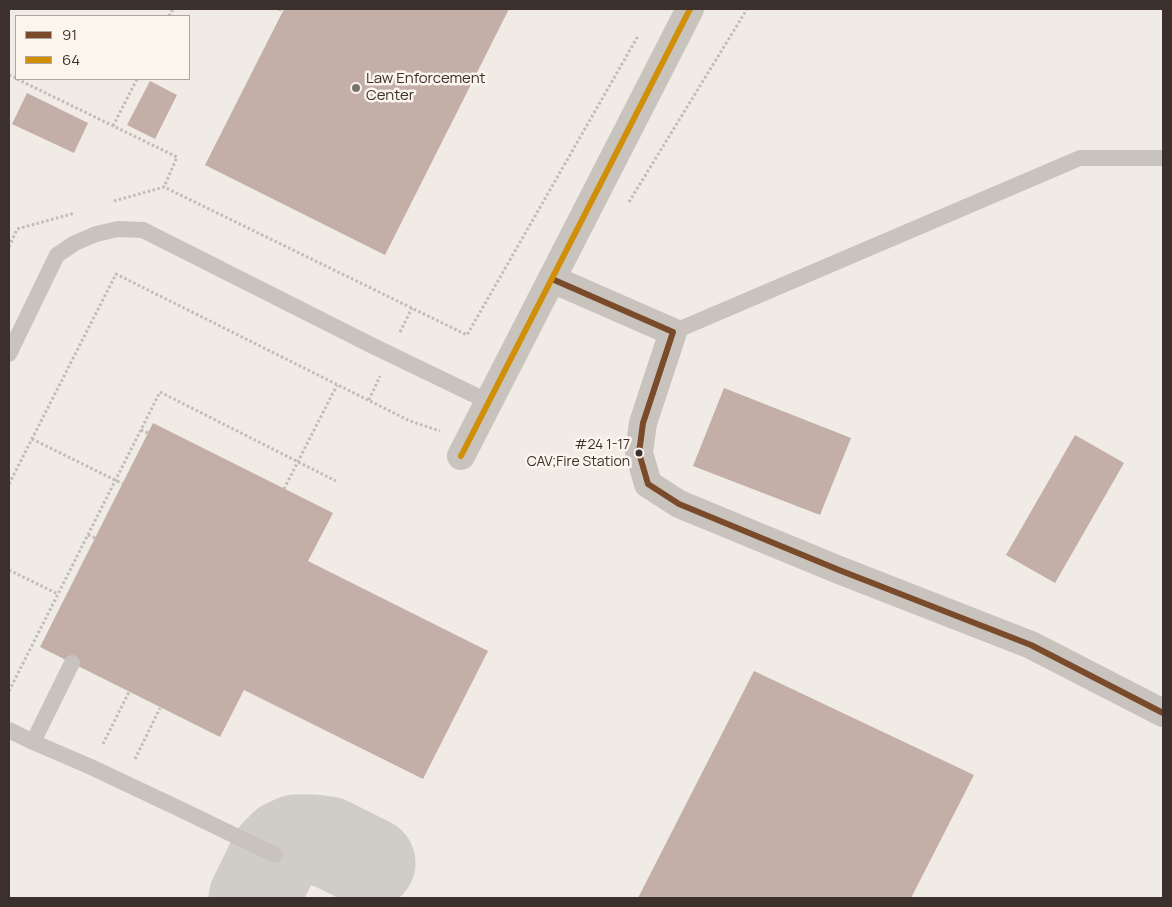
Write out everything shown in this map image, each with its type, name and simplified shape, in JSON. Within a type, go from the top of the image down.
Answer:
[{"type":"street","points":[[461,456],[690,9]]},
{"type":"street","points":[[552,279],[673,332],[643,423],[639,453],[648,484],[679,504],[839,570],[1031,644],[1163,713]]},
{"type":"lane","points":[[673,332],[1080,158],[1163,158]]},
{"type":"lane","points":[[9,354],[57,255],[75,243],[96,234],[118,229],[143,230],[372,346],[489,402]]},
{"type":"lane","points":[[32,742],[72,664]]},
{"type":"lane","points":[[9,730],[275,855]]},
{"type":"path","points":[[626,207],[747,9]]},
{"type":"path","points":[[109,203],[164,187],[467,335],[639,34]]},
{"type":"path","points":[[19,80],[177,157],[164,187]]},
{"type":"path","points":[[113,126],[136,80]]},
{"type":"path","points":[[9,247],[17,229],[82,211]]},
{"type":"path","points":[[9,484],[116,274],[410,421]]},
{"type":"path","points":[[284,488],[337,384]]},
{"type":"path","points":[[9,691],[11,682],[58,594],[160,392],[336,480]]},
{"type":"path","points":[[141,430],[148,434]]},
{"type":"path","points":[[32,438],[123,484]]},
{"type":"path","points":[[88,535],[95,538]]},
{"type":"path","points":[[9,570],[58,594]]},
{"type":"path","points":[[91,767],[129,692]]},
{"type":"path","points":[[123,782],[160,708]]},
{"type":"building","name":"Law Enforcement Center","points":[[284,9],[509,9],[385,255],[205,165]]},
{"type":"building","points":[[150,81],[177,95],[155,139],[127,125]]},
{"type":"building","points":[[27,93],[88,123],[74,153],[12,124]]},
{"type":"building","points":[[724,388],[851,438],[820,515],[693,466]]},
{"type":"building","points":[[153,423],[333,513],[308,561],[488,651],[423,779],[244,690],[220,737],[40,647]]},
{"type":"building","points":[[1075,435],[1124,463],[1055,583],[1006,555]]},
{"type":"building","points":[[754,671],[974,775],[911,898],[638,898]]},
{"type":"taxiway","points":[[254,898],[275,855],[285,845],[296,840],[328,842],[370,863]]},
{"type":"transit line","name":"64","points":[[461,456],[690,9]]},
{"type":"transit line","name":"91","points":[[552,279],[673,332],[643,423],[639,453],[648,484],[679,504],[839,570],[1031,645],[1163,713]]},
{"type":"place","name":"Law Enforcement Center","points":[[356,88]]},
{"type":"place","name":"#24 1-17 CAV;Fire Station","points":[[639,453]]}]
